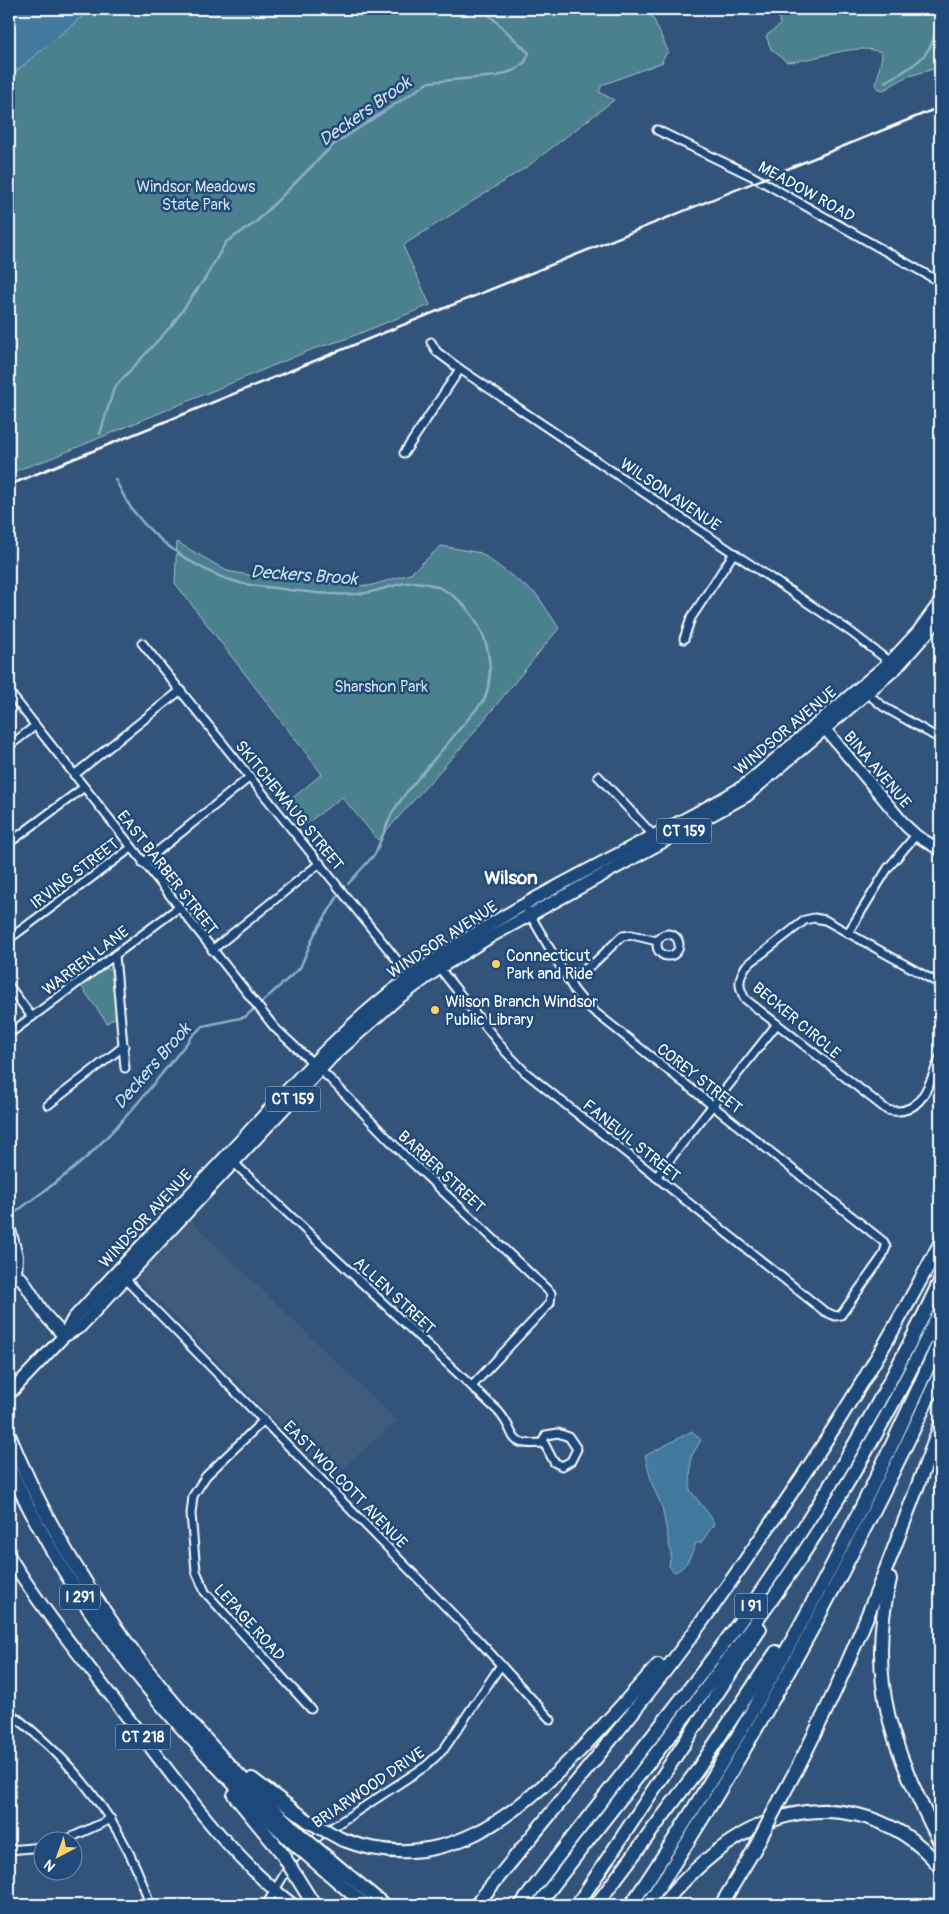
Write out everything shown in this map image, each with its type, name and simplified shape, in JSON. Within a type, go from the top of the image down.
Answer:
[{"type":"highway","points":[[9,1230],[16,1256],[12,1274]]},
{"type":"highway","points":[[476,1905],[672,1661],[786,1502],[834,1430],[893,1331],[940,1243]]},
{"type":"highway","name":"I 91","points":[[521,1905],[721,1646],[798,1538],[861,1434],[940,1280]]},
{"type":"highway","points":[[538,1905],[730,1657],[817,1532],[882,1424],[940,1311]]},
{"type":"highway","points":[[631,1905],[690,1814],[746,1721],[826,1578],[872,1486],[940,1340]]},
{"type":"highway","points":[[647,1905],[708,1809],[807,1640],[881,1499],[940,1373]]},
{"type":"highway","points":[[721,1905],[754,1850],[842,1676],[904,1525],[940,1426]]},
{"type":"highway","name":"I 291","points":[[9,1436],[38,1500],[83,1580],[174,1712]]},
{"type":"highway","name":"I 291","points":[[9,1466],[42,1533],[79,1596],[125,1662],[238,1775],[295,1838],[365,1905]]},
{"type":"highway","points":[[596,1905],[696,1772],[751,1692],[803,1608],[872,1486]]},
{"type":"highway","points":[[904,1525],[883,1616],[880,1654],[882,1683],[888,1719],[899,1754],[940,1842]]},
{"type":"highway","points":[[577,1905],[759,1631],[801,1564],[817,1532]]},
{"type":"highway","points":[[174,1712],[257,1782],[308,1821],[341,1839],[385,1850],[423,1850],[467,1838],[505,1816],[538,1791],[591,1738],[661,1662],[729,1582]]},
{"type":"highway","points":[[174,1712],[280,1852],[314,1905]]},
{"type":"highway","points":[[662,1905],[701,1866],[728,1844],[763,1823],[799,1812],[840,1812],[880,1822],[916,1843],[940,1867]]},
{"type":"highway","name":"I 291","points":[[295,1838],[384,1905]]},
{"type":"main road","name":"WINDSOR AVENUE","points":[[527,910],[692,821],[744,786],[864,691],[893,665],[910,641],[939,612]]},
{"type":"main road","name":"WINDSOR AVENUE","points":[[9,1394],[64,1336],[80,1326],[121,1275],[316,1067],[358,1032],[414,980],[527,910],[654,836],[692,821]]},
{"type":"main road","points":[[12,1274],[24,1282],[45,1315],[64,1336]]},
{"type":"main road","name":"CT 218","points":[[9,1556],[46,1611],[199,1809],[234,1851],[274,1890],[293,1905]]},
{"type":"street","name":"MEADOW ROAD","points":[[657,130],[752,176],[940,282]]},
{"type":"street","name":"WILSON AVENUE","points":[[431,342],[437,352],[460,369],[734,553],[893,665]]},
{"type":"street","points":[[404,453],[460,369]]},
{"type":"street","points":[[684,639],[691,618],[734,553]]},
{"type":"street","name":"SKITCHEWAUG STREET","points":[[142,643],[414,980]]},
{"type":"street","points":[[74,775],[180,690]]},
{"type":"street","points":[[864,691],[940,739]]},
{"type":"street","name":"EAST BARBER STREET","points":[[9,692],[259,1009],[282,1035],[316,1067]]},
{"type":"street","points":[[9,746],[35,726]]},
{"type":"street","name":"BINA AVENUE","points":[[822,726],[899,818],[916,835],[940,850]]},
{"type":"street","points":[[598,776],[654,836]]},
{"type":"street","points":[[143,863],[250,777]]},
{"type":"street","points":[[9,843],[83,788]]},
{"type":"street","points":[[848,933],[888,868],[916,835]]},
{"type":"street","name":"IRVING STREET","points":[[9,939],[131,848]]},
{"type":"street","points":[[212,950],[320,863]]},
{"type":"street","name":"WARREN LANE","points":[[9,1034],[178,908]]},
{"type":"street","name":"COREY STREET","points":[[527,910],[568,979],[586,1005],[881,1238],[886,1247],[882,1257],[845,1311],[841,1315],[835,1316]]},
{"type":"street","name":"BECKER CIRCLE","points":[[940,984],[825,920],[814,918],[805,920],[746,966],[741,974],[738,987],[745,999],[887,1110],[900,1113],[911,1109],[918,1102],[940,1058]]},
{"type":"street","points":[[568,979],[593,964],[622,936],[632,935],[657,941]]},
{"type":"street","points":[[115,955],[125,1068]]},
{"type":"street","name":"FANEUIL STREET","points":[[436,965],[520,1067],[824,1311],[835,1316]]},
{"type":"street","points":[[9,986],[32,1017]]},
{"type":"street","points":[[656,1177],[777,1024]]},
{"type":"street","points":[[48,1105],[124,1046]]},
{"type":"street","name":"BARBER STREET","points":[[316,1067],[403,1154],[549,1290],[552,1297],[550,1303],[472,1386]]},
{"type":"street","name":"ALLEN STREET","points":[[230,1159],[502,1415],[517,1442],[524,1444],[544,1443]]},
{"type":"street","name":"EAST WOLCOTT AVENUE","points":[[121,1275],[501,1665],[551,1720]]},
{"type":"street","name":"LEPAGE ROAD","points":[[264,1420],[196,1488],[191,1514],[196,1571],[204,1592],[311,1709]]},
{"type":"street","points":[[561,1433],[573,1441],[577,1452],[569,1463],[560,1466],[554,1462],[544,1443],[546,1435],[561,1433]]},
{"type":"street","name":"BRIARWOOD DRIVE","points":[[266,1905],[293,1860],[310,1842],[435,1758],[452,1740],[501,1665]]},
{"type":"street","points":[[9,1712],[40,1736],[71,1767],[111,1819],[140,1873],[150,1905]]},
{"type":"street","points":[[82,1832],[111,1819]]},
{"type":"street","points":[[9,1850],[32,1848]]},
{"type":"shaded area","points":[[9,9],[91,9],[9,77]]},
{"type":"shaded area","points":[[189,1219],[397,1421],[332,1478],[135,1277]]},
{"type":"shaded area","points":[[692,1431],[701,1440],[691,1457],[690,1490],[711,1517],[714,1524],[701,1543],[696,1543],[682,1568],[674,1572],[669,1566],[671,1554],[662,1507],[652,1484],[645,1456]]},
{"type":"green space","name":"Windsor Meadows State Park","points":[[91,9],[649,9],[668,51],[662,60],[663,62],[602,85],[599,92],[614,100],[528,166],[405,244],[404,248],[430,305],[343,340],[313,349],[49,459],[9,473],[9,77]]},
{"type":"green space","points":[[778,9],[940,9],[940,67],[906,77],[884,90],[879,89],[876,85],[882,56],[881,52],[858,49],[787,62],[771,49],[766,36],[780,25]]},
{"type":"green space","name":"Sharshon Park","points":[[177,542],[227,571],[264,578],[369,586],[410,574],[441,546],[481,553],[537,595],[559,628],[466,742],[378,840],[342,797],[302,827],[284,805],[322,774],[175,583]]},
{"type":"green space","points":[[105,968],[111,970],[117,1016],[107,1023],[81,986]]},
{"type":"waterway","name":"Deckers Brook","points":[[100,434],[114,388],[172,325],[206,277],[226,242],[255,223],[333,145],[429,82],[497,76],[515,70],[525,62],[529,53],[483,9]]},
{"type":"waterway","points":[[885,82],[923,57],[933,40],[940,14]]},
{"type":"waterway","name":"Deckers Brook","points":[[115,479],[131,508],[144,524],[168,546],[210,572],[240,583],[314,593],[366,593],[399,584],[424,583],[442,589],[457,599],[470,612],[480,628],[487,646],[490,664],[489,683],[484,700],[405,794],[392,813],[375,854],[348,884]]},
{"type":"waterway","name":"Deckers Brook","points":[[16,1212],[64,1177],[91,1153],[132,1110],[194,1034],[203,1026],[245,1017],[300,968],[314,935],[338,896]]},
{"type":"railway","points":[[9,485],[940,107]]},
{"type":"place","name":"Connecticut Park and Ride","points":[[496,964]]},
{"type":"place","name":"Wilson Branch Windsor Public Library","points":[[435,1010]]},
{"type":"district","name":"Wilson","points":[[511,877]]}]
